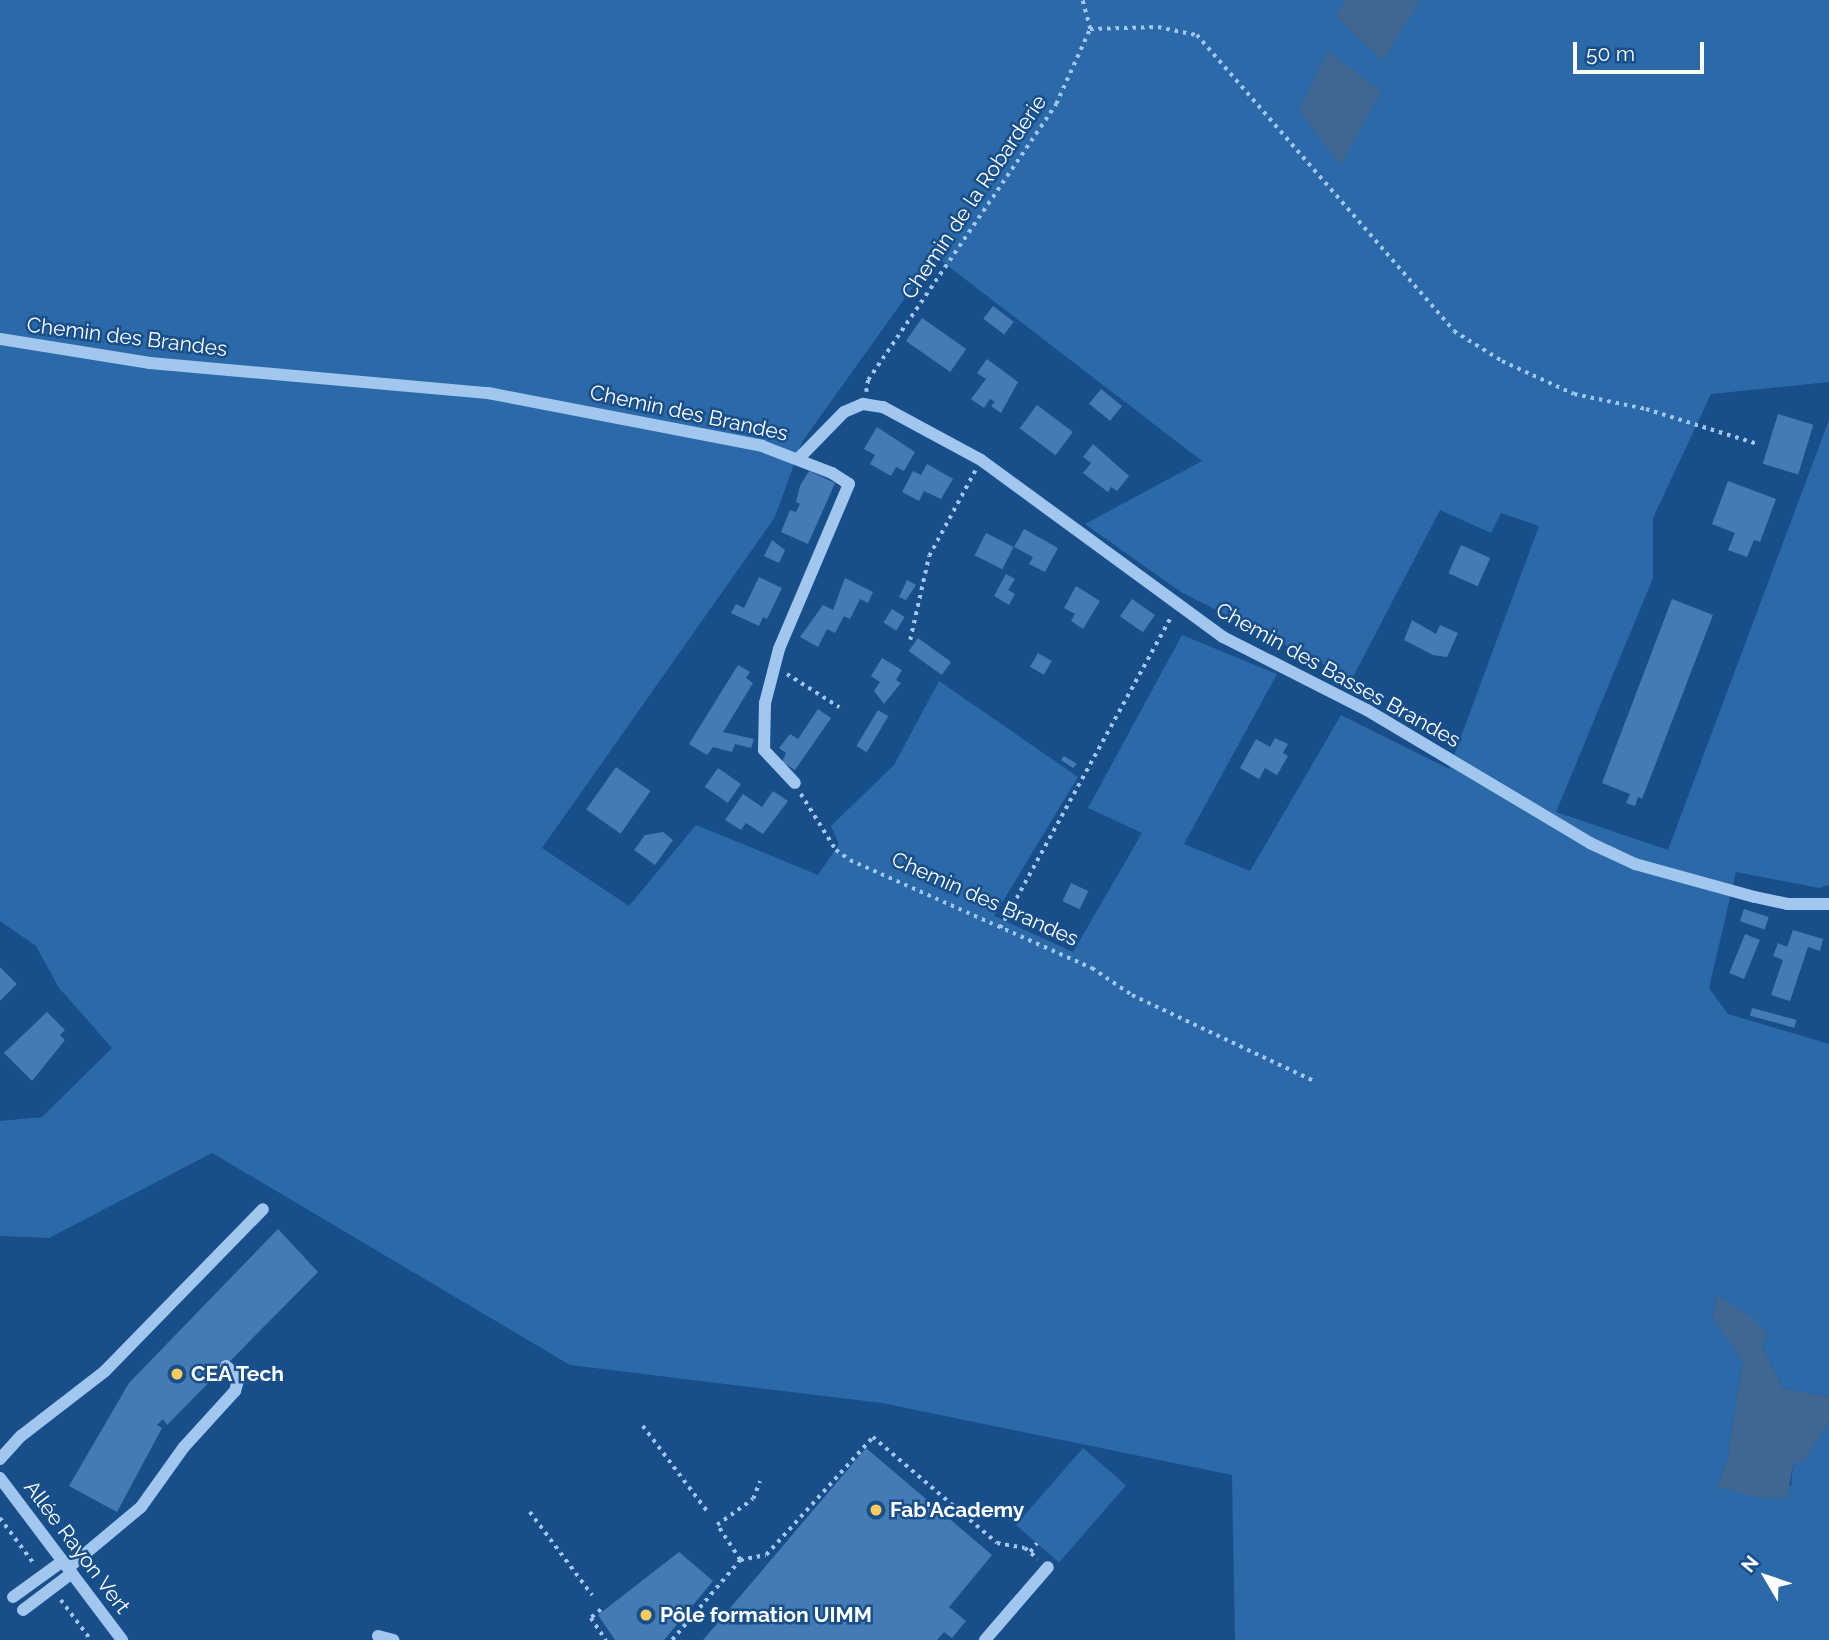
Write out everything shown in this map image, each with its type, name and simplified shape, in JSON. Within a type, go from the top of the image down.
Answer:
[{"type":"street","name":"Chemin des Brandes","points":[[0,339],[150,363],[488,393],[624,416],[799,458],[849,484],[775,667],[765,703],[764,750],[794,783]]},
{"type":"street","points":[[799,458],[844,412],[863,404]]},
{"type":"street","name":"Chemin des Basses Brandes","points":[[863,404],[883,407],[981,460],[1223,637],[1367,710],[1601,849],[1635,864],[1755,897],[1787,904],[1829,904]]},
{"type":"street","points":[[0,1459],[21,1436],[105,1371],[263,1209]]},
{"type":"street","points":[[23,1610],[68,1567],[141,1507],[184,1447],[235,1391],[239,1377],[226,1366]]},
{"type":"street","name":"Allée Rayon Vert","points":[[2,1484],[68,1567],[102,1603],[122,1640]]},
{"type":"street","points":[[13,1597],[68,1567]]},
{"type":"street","points":[[985,1640],[1048,1567]]},
{"type":"street","points":[[378,1636],[393,1640]]},
{"type":"path","points":[[1082,0],[1090,29],[1158,27],[1198,35],[1454,331],[1492,355],[1574,394],[1646,409],[1758,444]]},
{"type":"path","name":"Chemin de la Robarderie","points":[[863,404],[869,380],[1056,104],[1080,59],[1090,29]]},
{"type":"path","points":[[910,640],[929,556],[981,460]]},
{"type":"path","points":[[1000,928],[1177,605]]},
{"type":"path","points":[[775,667],[839,707]]},
{"type":"path","name":"Chemin des Brandes","points":[[794,783],[836,850],[850,860],[1092,968],[1132,995],[1316,1082]]},
{"type":"path","points":[[643,1426],[707,1511]]},
{"type":"path","points":[[672,1640],[740,1560],[766,1555],[873,1437],[997,1543],[1030,1552],[1048,1567]]},
{"type":"path","points":[[740,1560],[717,1525],[753,1499],[760,1482]]},
{"type":"path","points":[[530,1512],[592,1595]]},
{"type":"path","points":[[1030,1552],[1037,1543]]},
{"type":"path","points":[[601,1610],[591,1618],[606,1640]]},
{"type":"shaded area","points":[[0,0],[1829,0],[1829,382],[1711,394],[1653,518],[1653,578],[1556,812],[1668,850],[1829,420],[1829,885],[1819,888],[1736,872],[1709,988],[1728,1014],[1829,1044],[1829,1397],[1783,1388],[1761,1344],[1768,1335],[1717,1295],[1712,1317],[1743,1361],[1727,1459],[1717,1486],[1791,1486],[1793,1465],[1805,1460],[1829,1422],[1829,1640],[1235,1640],[1232,1475],[882,1403],[570,1365],[212,1153],[49,1238],[0,1236],[0,1121],[42,1117],[112,1048],[59,988],[36,946],[0,921]],"holes":[[[935,256],[1202,461],[1085,524],[1181,592],[1352,679],[1440,510],[1491,533],[1501,513],[1539,526],[1449,769],[1341,715],[1250,871],[1184,844],[1277,674],[1182,635],[1088,808],[1142,833],[1073,952],[994,916],[1078,777],[939,681],[894,765],[831,826],[839,844],[818,875],[696,825],[629,906],[542,848],[775,517],[802,442]]]},
{"type":"shaded area","points":[[1345,0],[1420,0],[1383,61],[1336,17]]},
{"type":"shaded area","points":[[1328,51],[1381,91],[1341,165],[1299,110]]},
{"type":"shaded area","points":[[1717,1295],[1754,1319],[1768,1335],[1761,1344],[1783,1388],[1829,1397],[1829,1422],[1805,1460],[1793,1465],[1787,1499],[1754,1497],[1717,1486],[1727,1459],[1743,1361],[1712,1318]]},
{"type":"shaded area","points":[[1083,1448],[1126,1485],[1059,1562],[1016,1525]]},
{"type":"building","points":[[993,306],[1014,322],[1004,334],[983,319]]},
{"type":"building","points":[[922,318],[966,349],[950,372],[906,341]]},
{"type":"building","points":[[987,359],[1018,382],[1001,413],[991,406],[995,402],[990,399],[984,408],[971,399],[986,379],[977,373]]},
{"type":"building","points":[[1101,389],[1122,406],[1110,421],[1089,404]]},
{"type":"building","points":[[1037,405],[1073,432],[1055,455],[1020,428]]},
{"type":"building","points":[[1778,414],[1813,425],[1798,475],[1763,464]]},
{"type":"building","points":[[877,427],[915,452],[904,471],[896,467],[891,476],[870,464],[875,455],[864,449]]},
{"type":"building","points":[[1093,444],[1129,476],[1117,491],[1111,487],[1108,492],[1083,473],[1091,463],[1083,457]]},
{"type":"building","points":[[927,464],[953,479],[941,499],[924,491],[919,501],[902,492],[913,471],[921,475]]},
{"type":"building","points":[[809,471],[835,483],[808,544],[781,532],[790,510],[796,512],[800,504],[796,502],[800,486]]},
{"type":"building","points":[[1728,481],[1776,499],[1760,542],[1754,540],[1747,557],[1728,550],[1735,533],[1712,524]]},
{"type":"building","points":[[1024,529],[1058,548],[1045,572],[1029,564],[1033,557],[1014,547]]},
{"type":"building","points":[[986,533],[1014,547],[1002,569],[975,555]]},
{"type":"building","points":[[772,540],[785,550],[779,563],[764,556]]},
{"type":"building","points":[[1461,545],[1490,558],[1478,586],[1448,573]]},
{"type":"building","points":[[1006,574],[1015,579],[1008,590],[1015,594],[1009,605],[994,596]]},
{"type":"building","points":[[759,577],[782,588],[767,619],[763,617],[759,626],[731,613],[736,604],[744,608]]},
{"type":"building","points":[[845,578],[873,592],[868,603],[860,599],[850,619],[844,616],[835,633],[827,629],[818,647],[800,637],[823,605],[833,610]]},
{"type":"building","points":[[907,580],[916,585],[906,600],[899,597]]},
{"type":"building","points":[[1076,586],[1100,601],[1083,629],[1071,621],[1075,614],[1064,608]]},
{"type":"building","points":[[1132,599],[1155,615],[1143,632],[1120,616]]},
{"type":"building","points":[[1672,599],[1713,615],[1642,799],[1638,797],[1635,806],[1626,803],[1630,794],[1602,783]]},
{"type":"building","points":[[892,609],[905,617],[896,631],[884,623]]},
{"type":"building","points":[[1412,620],[1436,634],[1440,625],[1458,633],[1447,657],[1433,655],[1404,640]]},
{"type":"building","points":[[918,638],[951,662],[942,675],[909,651]]},
{"type":"building","points":[[1038,653],[1052,661],[1044,675],[1030,667]]},
{"type":"building","points":[[882,658],[902,670],[896,680],[901,683],[884,704],[874,691],[880,682],[871,676]]},
{"type":"building","points":[[738,665],[750,672],[746,678],[753,683],[723,732],[754,739],[751,748],[735,744],[732,752],[713,747],[707,755],[689,744]]},
{"type":"building","points":[[818,709],[831,718],[795,770],[782,762],[786,753],[779,748],[790,734],[798,739]]},
{"type":"building","points":[[878,710],[888,716],[867,752],[856,746]]},
{"type":"building","points":[[1275,738],[1288,744],[1283,753],[1288,756],[1277,775],[1265,768],[1259,779],[1240,768],[1256,739],[1270,747]]},
{"type":"building","points":[[1064,756],[1077,764],[1073,768],[1061,760]]},
{"type":"building","points":[[616,767],[650,791],[621,834],[586,810]]},
{"type":"building","points":[[718,768],[741,784],[728,803],[705,787]]},
{"type":"building","points":[[773,791],[788,801],[763,834],[746,823],[741,830],[725,820],[743,794],[762,807]]},
{"type":"building","points":[[663,832],[673,840],[655,865],[634,850],[645,835]]},
{"type":"building","points":[[1071,883],[1088,891],[1080,909],[1063,901]]},
{"type":"building","points":[[1744,909],[1769,917],[1765,929],[1740,921]]},
{"type":"building","points":[[1793,930],[1823,939],[1820,951],[1808,947],[1790,1001],[1771,995],[1783,960],[1773,956],[1778,943],[1787,947]]},
{"type":"building","points":[[1745,934],[1760,940],[1744,979],[1729,973]]},
{"type":"building","points":[[0,967],[17,984],[0,1001]]},
{"type":"building","points":[[1752,1008],[1796,1020],[1794,1028],[1750,1016]]},
{"type":"building","points":[[47,1012],[65,1030],[60,1035],[65,1040],[32,1081],[4,1053]]},
{"type":"building","name":"CEA Tech","points":[[278,1229],[318,1272],[167,1425],[163,1419],[157,1425],[162,1428],[117,1512],[69,1486],[129,1383]]},
{"type":"building","name":"Fab'Academy","points":[[866,1448],[992,1555],[949,1607],[966,1621],[952,1638],[944,1632],[937,1640],[703,1640]]},
{"type":"building","points":[[679,1552],[713,1581],[664,1640],[615,1640],[598,1615]]},
{"type":"place","name":"CEA Tech","points":[[177,1374]]},
{"type":"place","name":"Fab'Academy","points":[[876,1510]]},
{"type":"place","name":"Pôle formation UIMM","points":[[646,1615]]}]
